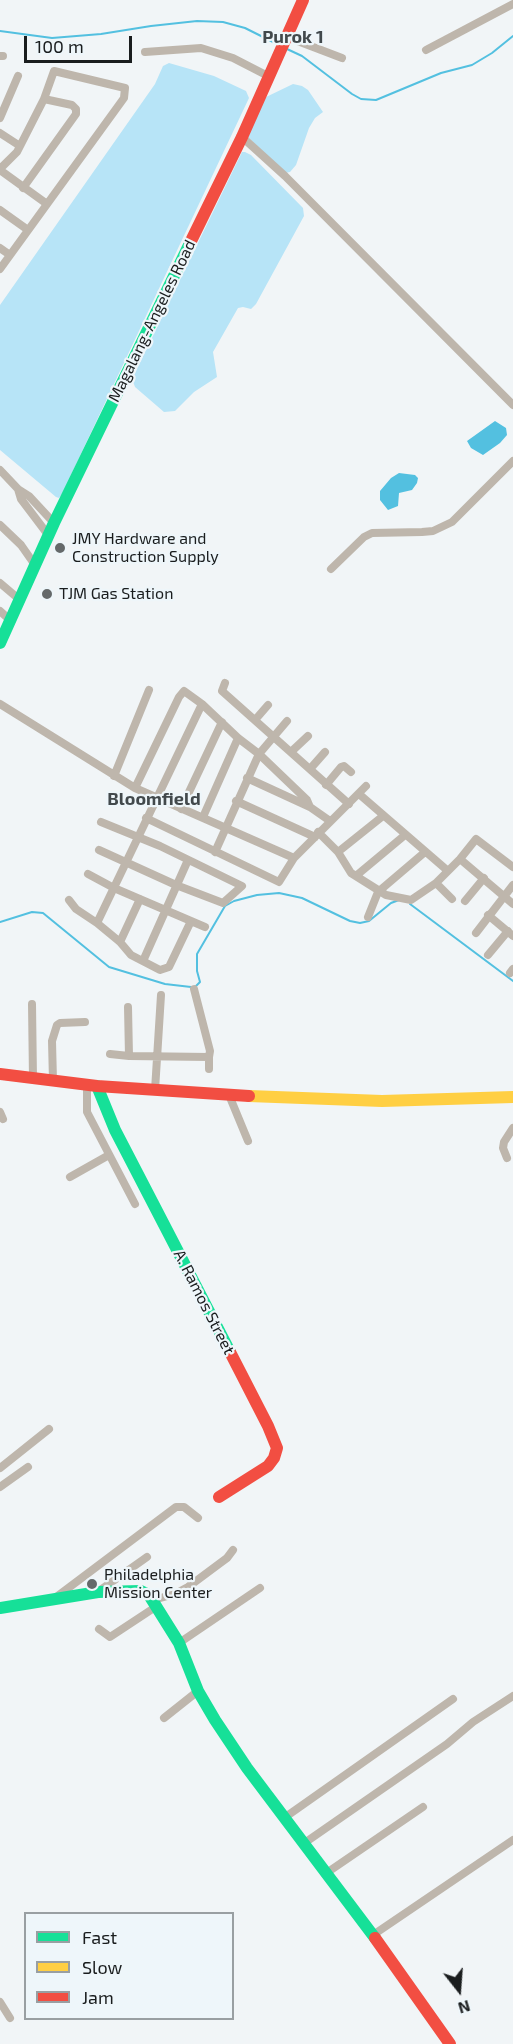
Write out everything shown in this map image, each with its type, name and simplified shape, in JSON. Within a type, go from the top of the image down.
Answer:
[{"type":"street","name":"Magalang-Angeles Road","points":[[0,643],[54,523],[242,137],[303,0]]},
{"type":"street","points":[[426,50],[513,4]]},
{"type":"street","points":[[287,38],[342,58]]},
{"type":"street","points":[[145,52],[201,48],[233,58],[268,76]]},
{"type":"street","points":[[0,269],[124,98],[125,88],[54,71],[44,99],[20,146],[0,170],[47,204]]},
{"type":"street","points":[[0,118],[18,76]]},
{"type":"street","points":[[23,188],[76,114],[76,109],[72,105],[44,99]]},
{"type":"street","points":[[0,134],[20,146]]},
{"type":"street","points":[[242,137],[285,176],[513,405]]},
{"type":"street","points":[[0,210],[28,230]]},
{"type":"street","points":[[0,248],[10,255]]},
{"type":"street","points":[[331,569],[364,537],[372,533],[433,531],[452,522],[513,461]]},
{"type":"street","points":[[0,470],[54,523]]},
{"type":"street","points":[[18,489],[21,500],[49,536]]},
{"type":"street","points":[[36,519],[38,514],[43,512]]},
{"type":"street","points":[[0,525],[21,545],[36,565]]},
{"type":"street","points":[[0,583],[20,600]]},
{"type":"street","points":[[0,611],[10,621]]},
{"type":"street","points":[[225,683],[222,691],[349,804]]},
{"type":"street","points":[[114,776],[149,690]]},
{"type":"street","points":[[135,788],[181,693],[187,692],[259,754],[308,800],[310,807]]},
{"type":"street","points":[[238,704],[246,696]]},
{"type":"street","points":[[0,704],[135,788],[294,858]]},
{"type":"street","points":[[97,923],[202,704]]},
{"type":"street","points":[[255,720],[268,705]]},
{"type":"street","points":[[215,852],[259,754],[287,721]]},
{"type":"street","points":[[181,809],[222,722]]},
{"type":"street","points":[[292,751],[308,736]]},
{"type":"street","points":[[203,817],[238,738]]},
{"type":"street","points":[[310,769],[325,752]]},
{"type":"street","points":[[326,784],[341,767],[344,766],[351,772]]},
{"type":"street","points":[[247,778],[310,807],[330,821]]},
{"type":"street","points":[[146,818],[279,882],[294,858],[366,786]]},
{"type":"street","points":[[359,794],[448,871]]},
{"type":"street","points":[[236,801],[316,834],[338,852],[348,870],[386,896],[411,900],[436,883],[476,839],[513,867]]},
{"type":"street","points":[[338,852],[383,816]]},
{"type":"street","points":[[99,850],[176,885],[223,903],[242,886],[101,822]]},
{"type":"street","points":[[357,875],[405,835]]},
{"type":"street","points":[[368,917],[378,892],[425,852]]},
{"type":"street","points":[[460,859],[513,904]]},
{"type":"street","points":[[143,961],[188,860]]},
{"type":"street","points":[[88,874],[114,888],[205,927]]},
{"type":"street","points":[[465,901],[484,878]]},
{"type":"street","points":[[436,883],[452,899]]},
{"type":"street","points":[[476,933],[513,885]]},
{"type":"street","points":[[120,942],[140,899]]},
{"type":"street","points":[[69,900],[76,909],[120,942],[131,955],[160,970],[169,967],[191,921]]},
{"type":"street","points":[[488,915],[510,934],[488,955]]},
{"type":"street","points":[[194,989],[210,1051],[208,1070]]},
{"type":"street","points":[[154,1090],[161,995]]},
{"type":"street","points":[[32,1004],[33,1079]]},
{"type":"street","points":[[128,1007],[129,1056]]},
{"type":"street","points":[[53,1081],[52,1041],[57,1025],[85,1022]]},
{"type":"street","points":[[110,1053],[129,1056],[209,1057]]},
{"type":"street","points":[[0,1074],[92,1085],[229,1095],[375,1101],[513,1097]]},
{"type":"street","points":[[92,1085],[87,1112],[135,1204]]},
{"type":"street","name":"A. Ramos Street","points":[[92,1085],[268,1426],[277,1448],[268,1466],[219,1497]]},
{"type":"street","points":[[229,1095],[248,1141]]},
{"type":"street","points":[[507,1158],[503,1148],[504,1142],[513,1128]]},
{"type":"street","points":[[70,1177],[109,1155]]},
{"type":"street","points":[[0,1468],[49,1430]]},
{"type":"street","points":[[0,1487],[28,1467]]},
{"type":"street","points":[[52,1600],[176,1507],[184,1506],[198,1518]]},
{"type":"street","points":[[99,1629],[110,1637],[155,1603],[188,1587],[227,1558],[233,1550]]},
{"type":"street","points":[[98,1592],[147,1557]]},
{"type":"street","points":[[179,1643],[260,1588]]},
{"type":"street","points":[[0,1608],[98,1592],[141,1591],[149,1595],[179,1643],[198,1691],[248,1768],[373,1935],[450,2044]]},
{"type":"street","points":[[164,1718],[198,1691]]},
{"type":"street","points":[[303,1844],[513,1696]]},
{"type":"street","points":[[284,1818],[453,1699]]},
{"type":"street","points":[[326,1874],[423,1808]]},
{"type":"street","points":[[373,1935],[513,1840]]},
{"type":"street","points":[[0,2002],[10,2018]]},
{"type":"shaded area","points":[[169,63],[214,76],[246,91],[249,98],[59,498],[0,450],[0,305],[155,84],[163,66]]},
{"type":"shaded area","points":[[293,84],[308,90],[323,112],[315,118],[309,128],[296,165],[290,172],[285,173],[248,137],[264,98]]},
{"type":"shaded area","points":[[242,152],[251,155],[303,208],[304,216],[256,304],[251,309],[238,308],[213,352],[217,377],[194,392],[175,411],[164,412],[135,387],[132,379]]},
{"type":"water","points":[[495,421],[506,428],[507,435],[500,443],[483,455],[471,448],[467,441]]},
{"type":"water","points":[[399,473],[415,475],[418,478],[417,483],[412,490],[399,493],[398,506],[388,510],[380,500],[380,491],[391,478]]},
{"type":"waterway","points":[[0,31],[52,38],[197,21],[223,22],[245,28],[279,45]]},
{"type":"waterway","points":[[287,49],[302,56],[352,94],[361,99],[376,100],[441,73],[472,65],[513,36]]},
{"type":"waterway","points":[[196,986],[200,982],[197,971],[197,954],[225,906],[234,901],[257,895],[279,893],[302,898],[350,921],[360,923],[369,921],[391,903],[399,900]]},
{"type":"waterway","points":[[410,904],[513,981]]},
{"type":"waterway","points":[[0,922],[32,912],[43,913],[109,967],[165,984],[191,987]]},
{"type":"traffic: fast","points":[[0,643],[54,523],[190,243]]},
{"type":"traffic: fast","points":[[97,1086],[115,1130],[230,1352]]},
{"type":"traffic: fast","points":[[0,1608],[98,1592],[141,1591],[149,1595],[179,1643],[198,1691],[215,1720],[247,1768],[375,1938]]},
{"type":"traffic: slow","points":[[249,1096],[382,1101],[513,1097]]},
{"type":"traffic: jam","points":[[190,243],[242,137],[303,0]]},
{"type":"traffic: jam","points":[[0,1074],[97,1086],[249,1096]]},
{"type":"traffic: jam","points":[[219,1497],[268,1466],[277,1448],[230,1352]]},
{"type":"traffic: jam","points":[[375,1938],[450,2044]]},
{"type":"place","name":"JMY Hardware and Construction Supply","points":[[60,548]]},
{"type":"place","name":"TJM Gas Station","points":[[47,594]]},
{"type":"place","name":"Philadelphia Mission Center","points":[[92,1584]]},
{"type":"district","name":"Purok 1","points":[[293,37]]},
{"type":"district","name":"Bloomfield","points":[[154,799]]}]
